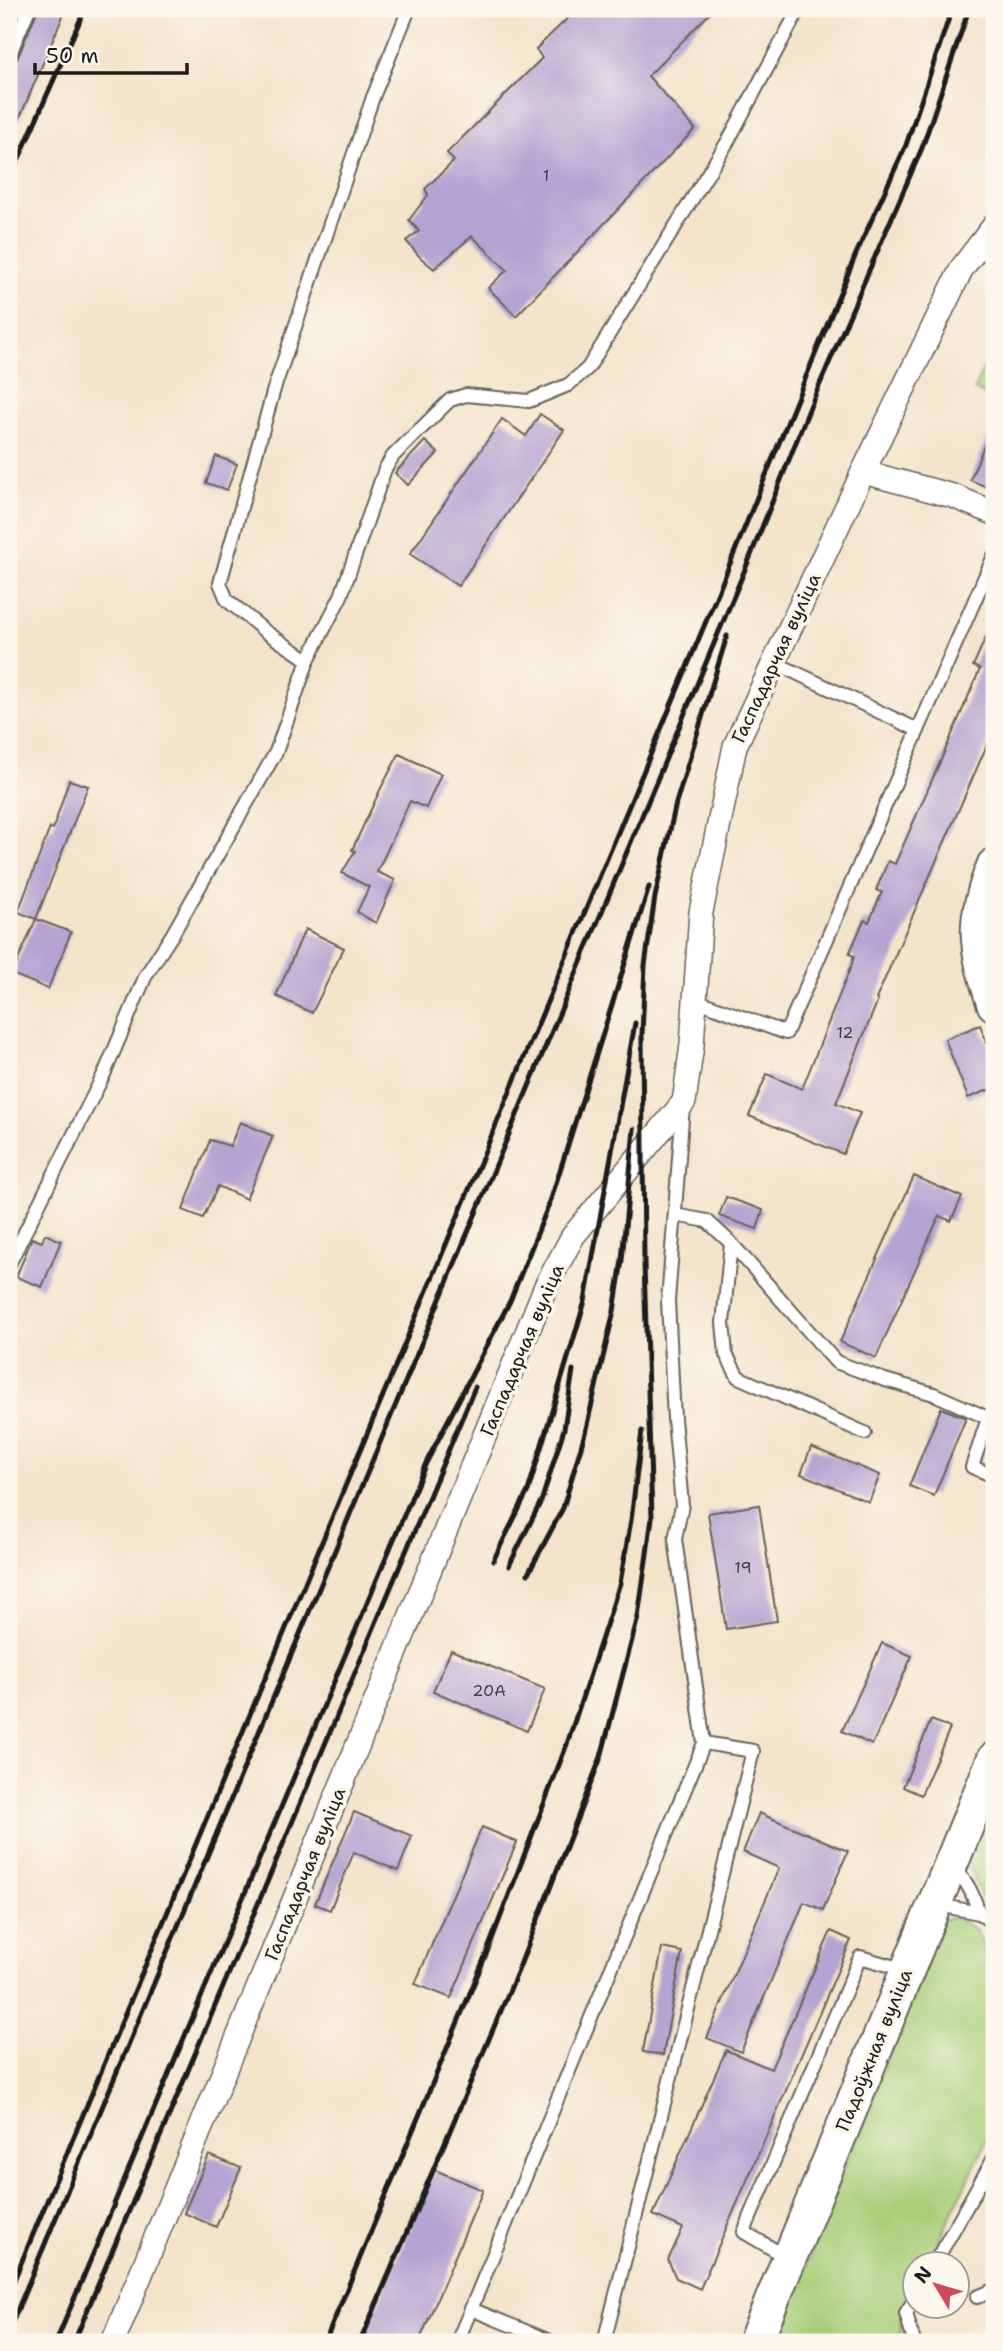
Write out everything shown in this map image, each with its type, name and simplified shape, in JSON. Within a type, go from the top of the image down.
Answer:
[{"type":"main road","points":[[994,865],[979,910],[986,932],[984,974],[994,1004]]},
{"type":"main road","name":"Падоўжная вуліца","points":[[755,2342],[994,1759]]},
{"type":"street","name":"Гаспадарчая вуліца","points":[[113,2342],[546,1286],[573,1236],[684,1102],[692,1045],[701,912],[735,746],[962,268],[994,226]]},
{"type":"street","points":[[863,472],[953,496],[994,513]]},
{"type":"lane","points":[[9,56],[29,9]]},
{"type":"lane","points":[[308,660],[266,632],[227,600],[220,583],[274,389],[373,97],[409,9]]},
{"type":"lane","points":[[9,1264],[105,1072],[146,975],[172,935],[276,752],[308,660],[341,596],[385,469],[393,456],[450,400],[466,395],[529,401],[568,385],[588,368],[728,141],[799,9]]},
{"type":"lane","points":[[695,1000],[786,1033],[994,556]]},
{"type":"lane","points":[[773,662],[918,730]]},
{"type":"lane","points":[[457,2342],[704,1743],[675,1539],[682,1505],[668,1301],[684,1102]]},
{"type":"lane","points":[[675,1215],[707,1221],[731,1244],[835,1362],[934,1394],[988,1418],[972,1467],[994,1476]]},
{"type":"lane","points":[[731,1244],[723,1323],[726,1354],[738,1377],[865,1433]]},
{"type":"lane","points":[[604,2342],[753,1751],[704,1743]]},
{"type":"lane","points":[[950,1866],[961,1874],[973,1892],[979,1913]]},
{"type":"lane","points":[[934,1904],[979,1913],[994,1924]]},
{"type":"lane","points":[[790,2259],[744,2232],[860,1957],[907,1970]]},
{"type":"lane","points":[[941,2250],[994,2158]]},
{"type":"lane","points":[[977,2297],[994,2290]]},
{"type":"lane","points":[[471,2309],[552,2342]]},
{"type":"lane","points":[[908,2320],[914,2342]]},
{"type":"green space","points":[[994,345],[994,399],[974,389]]},
{"type":"green space","points":[[994,1797],[994,1913],[985,1906],[967,1860]]},
{"type":"green space","points":[[951,1917],[976,1930],[994,1969],[994,2125],[934,2250],[902,2250],[901,2342],[776,2342],[941,1921]]},
{"type":"building","points":[[38,9],[66,9],[9,143],[9,65],[17,59]]},
{"type":"building","points":[[577,9],[714,9],[648,76],[695,129],[516,316],[488,288],[507,270],[472,236],[434,269],[406,241],[419,231],[409,220],[428,195],[425,189],[454,161],[447,153],[542,58],[536,49]]},
{"type":"building","points":[[540,414],[564,430],[458,586],[410,554],[502,419],[526,436]]},
{"type":"building","points":[[994,421],[994,490],[970,480]]},
{"type":"building","points":[[425,441],[438,453],[408,485],[395,473]]},
{"type":"building","points":[[216,456],[237,464],[227,490],[206,483]]},
{"type":"building","points":[[994,619],[994,729],[876,999],[878,1000],[836,1103],[860,1113],[843,1154],[749,1116],[767,1074],[802,1089],[851,966],[854,956],[849,954],[864,920],[869,922],[882,892],[876,890],[888,861],[895,864],[947,746],[980,669],[973,666]]},
{"type":"building","points":[[399,754],[441,774],[426,808],[410,801],[377,872],[395,880],[376,923],[357,912],[369,887],[342,873],[355,851],[352,850]]},
{"type":"building","points":[[69,780],[88,786],[36,919],[18,912],[50,828],[53,829]]},
{"type":"building","points":[[36,919],[71,932],[48,989],[12,974]]},
{"type":"building","points":[[305,929],[344,948],[312,1013],[276,996]]},
{"type":"building","points":[[980,1025],[994,1061],[994,1088],[968,1098],[945,1039]]},
{"type":"building","points":[[240,1122],[273,1136],[246,1199],[218,1186],[203,1218],[183,1210],[210,1140],[230,1146]]},
{"type":"building","points":[[914,1176],[962,1197],[951,1221],[939,1216],[876,1358],[840,1342]]},
{"type":"building","points":[[726,1197],[763,1210],[757,1229],[719,1216]]},
{"type":"building","points":[[45,1234],[61,1241],[42,1287],[16,1277],[32,1238],[42,1242]]},
{"type":"building","points":[[941,1408],[966,1418],[934,1496],[909,1486]]},
{"type":"building","points":[[811,1447],[880,1475],[869,1502],[801,1474]]},
{"type":"building","points":[[759,1505],[777,1621],[726,1629],[708,1513]]},
{"type":"building","points":[[882,1643],[912,1656],[872,1745],[842,1731]]},
{"type":"building","points":[[451,1650],[545,1689],[527,1731],[433,1691]]},
{"type":"building","points":[[931,1720],[950,1728],[921,1795],[903,1787]]},
{"type":"building","points":[[354,1812],[412,1836],[398,1871],[354,1852],[330,1910],[315,1904]]},
{"type":"building","points":[[759,1813],[848,1851],[823,1910],[804,1902],[741,2052],[707,2038],[779,1868],[743,1852]]},
{"type":"building","points":[[482,1827],[517,1842],[451,1998],[415,1984]]},
{"type":"building","points":[[831,1931],[851,1940],[700,2289],[676,2278],[668,2260],[683,2228],[653,2215],[726,2050],[771,2069]]},
{"type":"building","points":[[662,1948],[682,1952],[663,2055],[643,2052]]},
{"type":"building","points":[[209,2155],[241,2168],[216,2227],[184,2213]]},
{"type":"building","points":[[435,2170],[483,2190],[419,2342],[375,2342],[364,2338]]},
{"type":"railway","points":[[9,181],[85,9]]},
{"type":"railway","points":[[9,2292],[722,583],[856,254],[906,145],[952,9]]},
{"type":"railway","points":[[9,2330],[751,555],[810,407],[922,148],[969,9]]},
{"type":"railway","points":[[360,2342],[517,1973],[601,1757],[638,1617],[652,1518],[644,1263],[642,1035],[645,965],[655,897],[676,803],[727,636]]},
{"type":"railway","points":[[56,2342],[426,1463],[510,1301],[551,1199],[649,887]]},
{"type":"railway","points":[[493,1561],[528,1491],[585,1301],[635,1023]]},
{"type":"railway","points":[[528,1574],[563,1508],[585,1433],[614,1311],[622,1260],[634,1129]]},
{"type":"railway","points":[[509,1566],[542,1499],[564,1429],[573,1370]]},
{"type":"railway","points":[[74,2342],[475,1387]]},
{"type":"railway","points":[[325,2342],[487,1952],[567,1744],[620,1583],[642,1431]]}]
